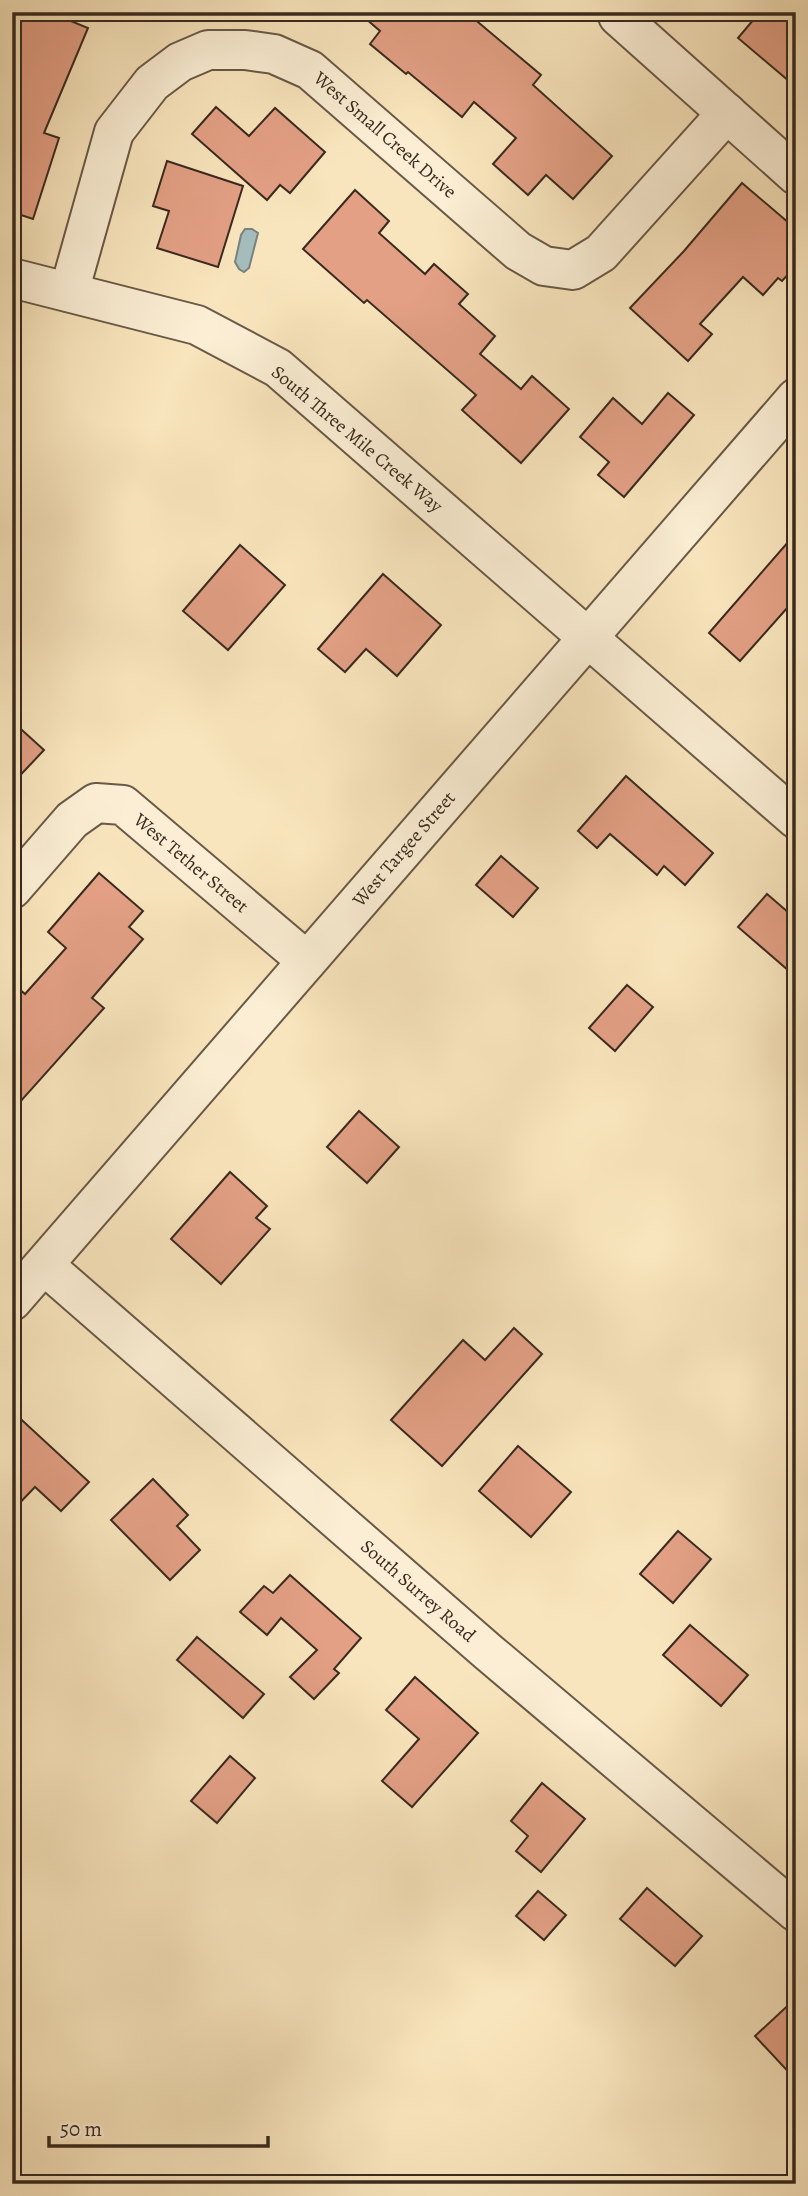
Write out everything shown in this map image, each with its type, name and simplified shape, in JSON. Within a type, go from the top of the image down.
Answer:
[{"type":"street","points":[[618,16],[796,175]]},
{"type":"street","name":"West Small Creek Drive","points":[[69,292],[114,132],[152,83],[180,62],[208,50],[246,50],[274,54],[310,70],[518,251],[544,266],[573,270],[601,253],[727,113]]},
{"type":"street","name":"South Three Mile Creek Way","points":[[12,278],[197,325],[278,368],[796,819]]},
{"type":"street","name":"West Targee Street","points":[[12,1301],[796,398]]},
{"type":"street","name":"West Tether Street","points":[[12,889],[72,820],[96,803],[123,805],[307,961]]},
{"type":"street","name":"South Surrey Road","points":[[44,1265],[487,1651],[796,1912]]},
{"type":"water","points":[[245,229],[258,233],[249,268],[244,272],[235,262]]},
{"type":"building","points":[[19,12],[49,12],[88,28],[44,133],[59,138],[33,219],[12,212],[12,28]]},
{"type":"building","points":[[358,12],[466,12],[541,75],[533,85],[612,156],[573,199],[546,175],[528,195],[493,164],[516,138],[474,102],[462,117],[408,72],[406,74],[370,44],[380,31]]},
{"type":"building","points":[[760,12],[796,12],[796,87],[738,38]]},
{"type":"building","points":[[216,107],[249,136],[275,108],[325,152],[290,193],[280,185],[267,200],[192,134]]},
{"type":"building","points":[[167,161],[243,186],[218,267],[157,248],[169,211],[153,206]]},
{"type":"building","points":[[742,183],[796,229],[796,266],[782,281],[778,278],[763,295],[743,277],[700,324],[712,334],[688,361],[630,308],[684,251]]},
{"type":"building","points":[[355,190],[389,221],[379,233],[425,274],[434,264],[468,294],[459,304],[495,336],[480,354],[521,389],[532,376],[569,409],[521,463],[462,410],[476,395],[367,300],[364,303],[303,249]]},
{"type":"building","points":[[668,393],[694,415],[624,497],[598,475],[609,462],[580,437],[613,398],[642,424]]},
{"type":"building","points":[[796,533],[796,598],[740,661],[709,633]]},
{"type":"building","points":[[240,545],[285,585],[228,650],[183,611]]},
{"type":"building","points":[[383,574],[441,625],[397,676],[366,649],[345,672],[318,649]]},
{"type":"building","points":[[12,721],[44,750],[12,784]]},
{"type":"building","points":[[626,776],[713,853],[685,885],[664,866],[657,875],[610,834],[597,848],[578,831]]},
{"type":"building","points":[[501,856],[538,888],[513,917],[476,885]]},
{"type":"building","points":[[99,873],[143,911],[129,927],[143,939],[92,998],[104,1008],[12,1111],[12,983],[25,994],[66,948],[48,932]]},
{"type":"building","points":[[767,894],[796,919],[796,977],[738,927]]},
{"type":"building","points":[[627,985],[653,1007],[615,1051],[589,1028]]},
{"type":"building","points":[[359,1111],[399,1147],[367,1183],[327,1147]]},
{"type":"building","points":[[230,1172],[267,1206],[256,1218],[270,1229],[221,1284],[171,1239]]},
{"type":"building","points":[[514,1328],[542,1354],[442,1466],[391,1420],[463,1340],[485,1360]]},
{"type":"building","points":[[12,1411],[89,1482],[61,1511],[35,1487],[12,1511]]},
{"type":"building","points":[[518,1446],[571,1492],[531,1537],[479,1491]]},
{"type":"building","points":[[153,1479],[188,1515],[177,1526],[200,1550],[170,1580],[111,1520]]},
{"type":"building","points":[[678,1531],[711,1559],[673,1603],[640,1574]]},
{"type":"building","points":[[290,1575],[361,1638],[334,1669],[339,1673],[314,1699],[290,1677],[317,1650],[281,1618],[267,1635],[240,1612],[264,1586],[273,1593]]},
{"type":"building","points":[[690,1625],[748,1675],[721,1706],[663,1655]]},
{"type":"building","points":[[197,1637],[264,1694],[243,1718],[177,1660]]},
{"type":"building","points":[[415,1677],[478,1733],[412,1807],[382,1781],[419,1739],[386,1710]]},
{"type":"building","points":[[230,1756],[255,1778],[217,1823],[191,1801]]},
{"type":"building","points":[[542,1783],[585,1819],[541,1872],[516,1851],[528,1836],[511,1821]]},
{"type":"building","points":[[647,1888],[702,1936],[675,1966],[620,1919]]},
{"type":"building","points":[[538,1891],[566,1915],[544,1940],[516,1916]]},
{"type":"building","points":[[796,1998],[796,2080],[755,2036]]}]
